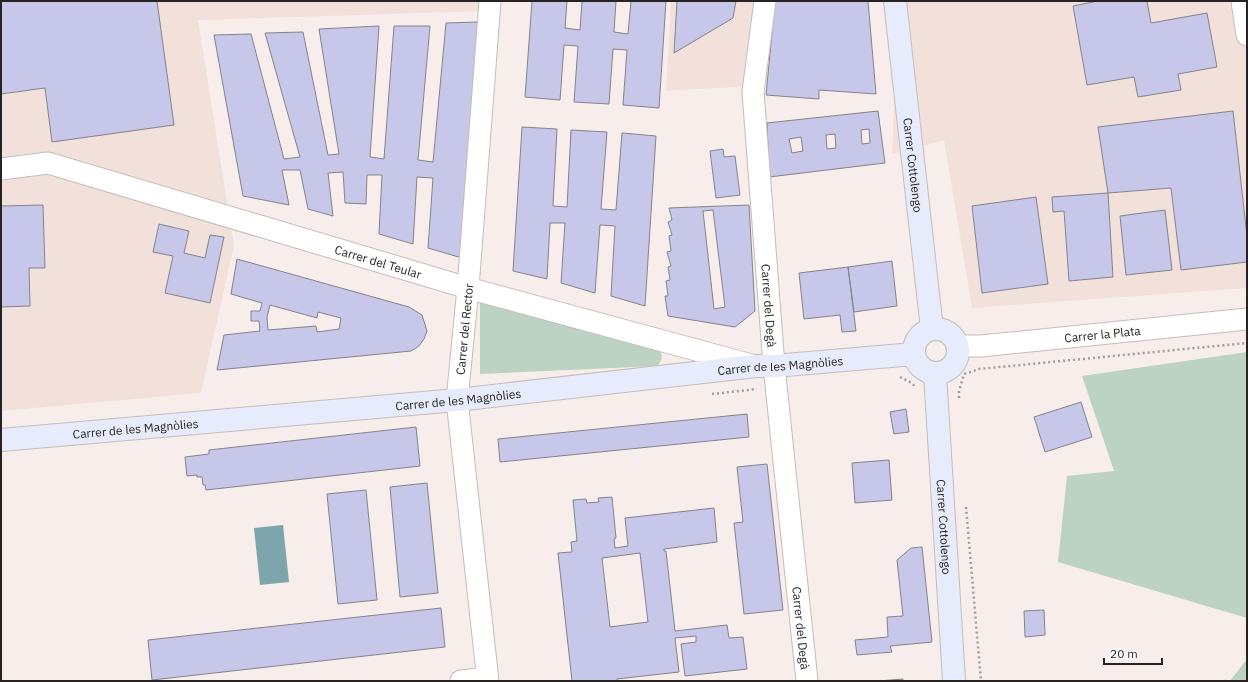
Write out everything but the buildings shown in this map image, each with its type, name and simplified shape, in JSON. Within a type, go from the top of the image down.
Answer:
[{"type":"street","name":"Carrer del Rector","points":[[487,679],[457,400],[468,288],[490,1]]},
{"type":"street","name":"Carrer del Degà","points":[[765,1],[753,92],[765,366],[807,681]]},
{"type":"street","name":"Carrer Cottolengo","points":[[895,1],[932,329]]},
{"type":"street","points":[[1242,1],[1247,35]]},
{"type":"street","name":"Carrer del Teular","points":[[1,169],[48,164],[468,288],[765,366]]},
{"type":"street","name":"Carrer la Plata","points":[[958,346],[981,346],[1247,319]]},
{"type":"street","points":[[932,329],[946,331],[956,340],[958,346],[956,359],[952,365],[941,372],[935,373],[922,367],[914,354],[916,341],[920,335],[932,329]]},
{"type":"street","name":"Carrer de les Magnòlies","points":[[1,440],[457,400],[765,366],[914,354]]},
{"type":"street","name":"Carrer Cottolengo","points":[[935,373],[954,681]]},
{"type":"street","points":[[461,681],[487,679]]},
{"type":"path","points":[[959,398],[959,391],[964,374],[979,369],[1247,343]]},
{"type":"path","points":[[965,500],[981,681]]},
{"type":"shaded area","points":[[1,1],[491,1],[489,11],[198,20],[234,245],[201,393],[1,411]]},
{"type":"shaded area","points":[[671,1],[772,1],[766,85],[666,91]]},
{"type":"shaded area","points":[[899,1],[1247,1],[1247,288],[972,308],[944,140],[892,154]]},
{"type":"green space","points":[[480,297],[660,350],[662,355],[661,361],[657,366],[480,374]]},
{"type":"green space","points":[[1247,352],[1247,618],[1058,562],[1067,476],[1114,471],[1082,376]]},
{"type":"green space","points":[[1247,659],[1247,681],[1230,681]]},
{"type":"water","points":[[283,525],[289,582],[260,585],[254,528]]}]
